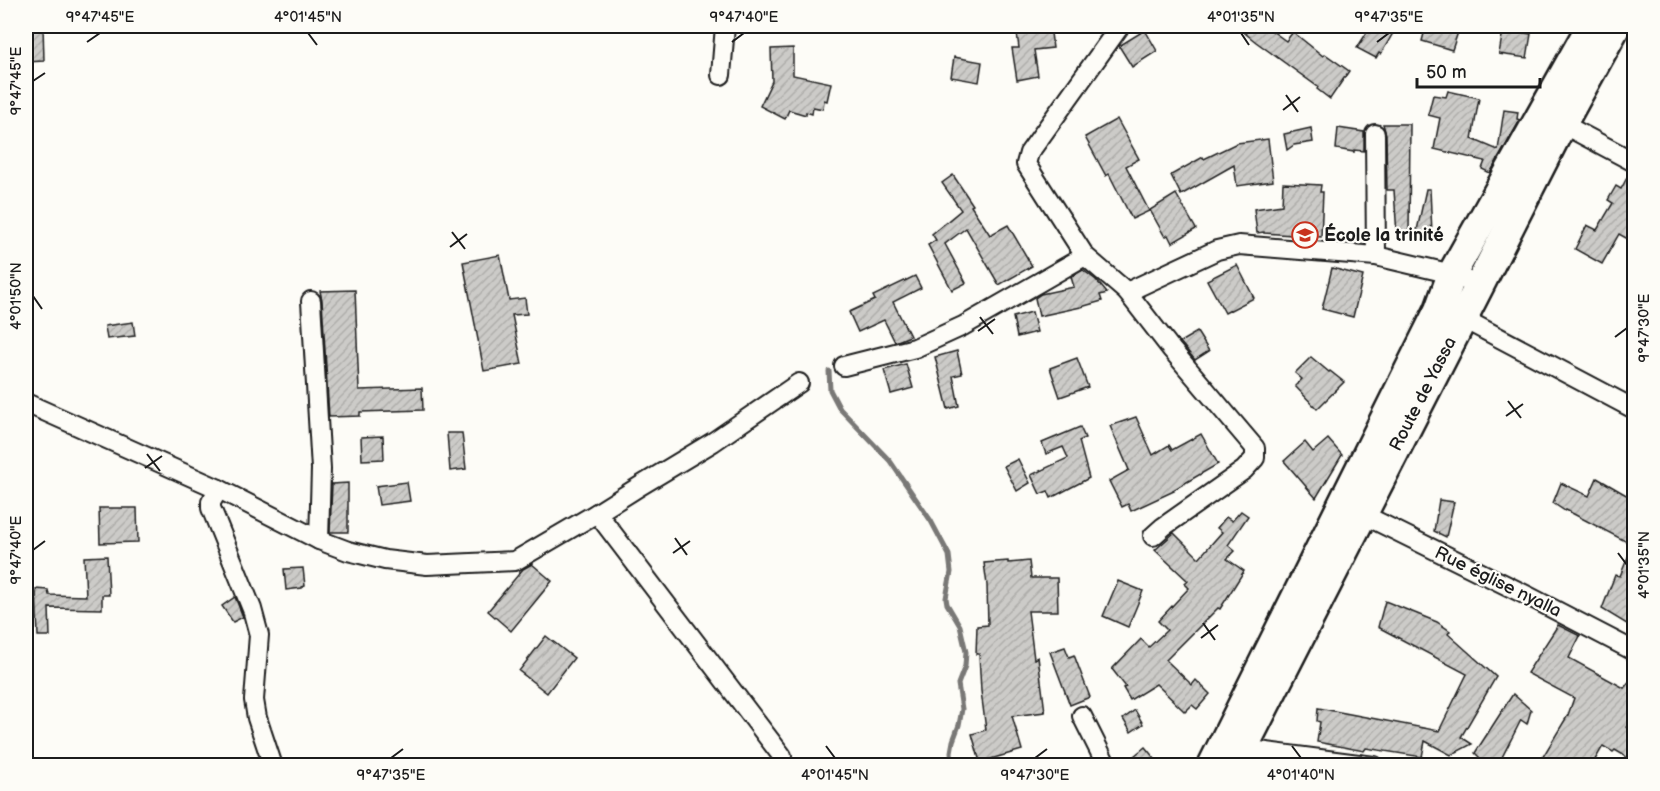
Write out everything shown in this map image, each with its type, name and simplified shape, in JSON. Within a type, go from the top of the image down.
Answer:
[{"type":"main road","name":"Route de Yassa","points":[[1227,756],[1362,514],[1479,286],[1591,26]]},
{"type":"main road","name":"Route de Yassa","points":[[1227,756],[1438,310],[1452,274],[1552,118],[1616,26]]},
{"type":"street","points":[[721,75],[725,26]]},
{"type":"street","points":[[1120,26],[1029,153],[1026,164],[1085,256],[1127,292],[1172,350],[1255,448],[1254,458],[1244,470],[1153,536]]},
{"type":"street","points":[[1552,118],[1635,162]]},
{"type":"street","points":[[1376,134],[1376,256]]},
{"type":"street","points":[[1127,292],[1217,250],[1239,245],[1376,256],[1452,274],[1479,286]]},
{"type":"street","points":[[844,366],[915,348],[963,326],[1085,256]]},
{"type":"street","points":[[311,301],[321,469],[319,540]]},
{"type":"street","points":[[1462,318],[1635,409]]},
{"type":"street","points":[[26,403],[219,489],[319,540],[348,551],[385,560],[427,565],[515,561],[713,442],[799,383]]},
{"type":"street","points":[[219,489],[211,502],[211,508],[252,609],[259,635],[254,700],[257,718],[273,765]]},
{"type":"street","points":[[597,513],[782,756]]},
{"type":"street","name":"Rue église nyalla","points":[[1362,514],[1635,651]]},
{"type":"street","points":[[1082,716],[1107,765]]},
{"type":"street","points":[[1227,756],[1374,765]]},
{"type":"building","points":[[26,26],[43,26],[44,61],[26,62]]},
{"type":"building","points":[[1016,26],[1050,26],[1053,48],[1034,50],[1038,76],[1017,80],[1012,48],[1019,48]]},
{"type":"building","points":[[1236,26],[1265,26],[1286,41],[1293,32],[1323,56],[1325,54],[1349,71],[1330,99],[1317,89],[1318,87]]},
{"type":"building","points":[[1371,26],[1397,26],[1381,54],[1379,53],[1376,58],[1357,48]]},
{"type":"building","points":[[1426,26],[1458,32],[1452,50],[1422,41]]},
{"type":"building","points":[[1145,30],[1157,51],[1132,67],[1119,46]]},
{"type":"building","points":[[1503,30],[1531,34],[1527,58],[1499,54]]},
{"type":"building","points":[[793,48],[793,75],[831,83],[823,109],[813,107],[812,114],[806,112],[806,115],[789,110],[785,119],[760,106],[772,81],[771,49]]},
{"type":"building","points":[[954,57],[982,62],[979,82],[951,77]]},
{"type":"building","points":[[1448,91],[1479,98],[1472,139],[1498,150],[1504,110],[1518,112],[1517,119],[1520,120],[1490,173],[1482,169],[1485,161],[1434,149],[1440,118],[1428,115],[1433,95],[1446,97]]},
{"type":"building","points":[[1117,119],[1139,159],[1126,166],[1149,211],[1132,219],[1109,174],[1106,176],[1085,137]]},
{"type":"building","points":[[1383,124],[1410,124],[1409,235],[1397,235],[1394,190],[1387,190],[1386,134]]},
{"type":"building","points":[[1311,128],[1313,142],[1294,145],[1287,150],[1284,134]]},
{"type":"building","points":[[1338,128],[1364,132],[1364,151],[1336,149]]},
{"type":"building","points":[[1268,139],[1273,181],[1237,186],[1234,165],[1181,195],[1171,175],[1203,157],[1204,159],[1237,143]]},
{"type":"building","points":[[1630,172],[1635,173],[1635,243],[1619,234],[1602,264],[1575,249],[1587,225],[1597,230],[1613,203],[1608,200],[1616,186],[1621,189]]},
{"type":"building","points":[[953,175],[990,235],[1008,225],[1032,266],[999,285],[966,228],[945,244],[966,283],[952,290],[928,245],[936,240],[932,234],[961,210],[942,183]]},
{"type":"building","points":[[1283,183],[1321,185],[1320,192],[1323,192],[1321,237],[1257,233],[1254,209],[1282,205]]},
{"type":"building","points":[[1426,189],[1430,189],[1432,234],[1416,235]]},
{"type":"building","points":[[1176,194],[1196,229],[1172,243],[1168,235],[1165,237],[1150,210]]},
{"type":"building","points":[[500,255],[509,300],[525,298],[527,314],[512,315],[522,364],[484,371],[463,262]]},
{"type":"building","points":[[1237,265],[1254,298],[1225,313],[1207,280]]},
{"type":"building","points":[[1332,268],[1363,276],[1353,317],[1322,309]]},
{"type":"building","points":[[1083,270],[1107,293],[1100,295],[1102,301],[1039,316],[1035,298],[1041,294],[1074,287],[1071,277]]},
{"type":"building","points":[[915,276],[921,288],[893,302],[910,336],[895,342],[884,320],[858,332],[849,312],[875,300],[873,296]]},
{"type":"building","points":[[355,290],[359,390],[422,388],[423,410],[360,412],[360,416],[329,417],[320,291]]},
{"type":"building","points":[[1032,312],[1037,332],[1017,337],[1013,317]]},
{"type":"building","points":[[133,322],[135,336],[107,339],[105,326]]},
{"type":"building","points":[[1197,332],[1209,351],[1195,360],[1180,342]]},
{"type":"building","points":[[957,351],[962,374],[953,376],[959,406],[948,409],[935,357]]},
{"type":"building","points":[[1311,357],[1344,382],[1317,409],[1295,386],[1302,379],[1295,373]]},
{"type":"building","points":[[1077,358],[1088,387],[1060,397],[1050,368]]},
{"type":"building","points":[[906,364],[913,388],[891,394],[884,370]]},
{"type":"building","points":[[1136,417],[1153,455],[1169,445],[1172,450],[1201,434],[1218,464],[1174,491],[1131,511],[1128,504],[1122,507],[1109,481],[1129,470],[1110,426]]},
{"type":"building","points":[[1080,427],[1085,438],[1079,441],[1089,478],[1051,498],[1048,491],[1040,494],[1031,475],[1068,458],[1063,447],[1046,454],[1042,443]]},
{"type":"building","points":[[447,433],[462,433],[466,469],[450,471]]},
{"type":"building","points":[[383,436],[384,459],[362,460],[361,437]]},
{"type":"building","points":[[1328,439],[1342,455],[1316,498],[1284,461],[1305,442],[1313,452]]},
{"type":"building","points":[[1018,459],[1030,483],[1017,491],[1004,466]]},
{"type":"building","points":[[1597,478],[1635,500],[1635,629],[1602,609],[1615,575],[1620,576],[1633,545],[1553,503],[1561,483],[1589,496]]},
{"type":"building","points":[[407,482],[410,501],[379,505],[376,486]]},
{"type":"building","points":[[348,483],[348,532],[330,532],[332,484]]},
{"type":"building","points":[[1439,500],[1454,502],[1446,537],[1434,531]]},
{"type":"building","points":[[99,508],[137,508],[138,542],[100,543]]},
{"type":"building","points":[[1241,511],[1248,516],[1228,545],[1235,551],[1227,559],[1244,571],[1220,609],[1218,608],[1166,660],[1192,685],[1196,680],[1210,694],[1197,709],[1192,705],[1185,712],[1156,684],[1130,700],[1123,688],[1126,687],[1112,669],[1141,639],[1149,647],[1167,630],[1158,621],[1189,588],[1185,584],[1188,581],[1155,550],[1174,533],[1199,558],[1222,532],[1217,528],[1226,517],[1232,521]]},
{"type":"building","points":[[107,556],[109,595],[102,595],[102,609],[49,608],[50,636],[38,636],[36,589],[48,590],[49,595],[86,596],[84,557]]},
{"type":"building","points":[[1008,561],[1008,563],[1029,561],[1031,578],[1057,578],[1058,611],[1028,611],[1034,659],[1038,657],[1045,712],[1012,716],[1022,750],[980,762],[972,734],[986,730],[979,654],[976,654],[977,626],[988,625],[984,563]]},
{"type":"building","points":[[532,564],[552,581],[511,631],[488,611],[523,569]]},
{"type":"building","points":[[303,568],[305,586],[286,590],[284,569]]},
{"type":"building","points":[[1118,581],[1143,591],[1128,627],[1103,616]]},
{"type":"building","points":[[235,597],[243,617],[233,622],[222,606]]},
{"type":"building","points":[[1385,601],[1437,622],[1450,631],[1448,634],[1496,677],[1461,737],[1472,744],[1451,755],[1425,741],[1422,757],[1366,748],[1364,751],[1317,742],[1320,722],[1317,721],[1318,708],[1439,731],[1467,674],[1378,627]]},
{"type":"building","points":[[1558,625],[1580,636],[1569,658],[1624,688],[1635,674],[1635,716],[1626,727],[1635,733],[1635,762],[1603,746],[1592,765],[1552,765],[1541,760],[1568,715],[1574,698],[1527,673]]},
{"type":"building","points":[[546,636],[574,658],[547,693],[519,671]]},
{"type":"building","points":[[1065,647],[1069,657],[1074,655],[1090,697],[1070,705],[1050,652]]},
{"type":"building","points":[[1513,694],[1531,710],[1527,724],[1521,720],[1498,765],[1483,761],[1475,753]]},
{"type":"building","points":[[1135,710],[1143,724],[1131,732],[1123,719]]},
{"type":"building","points":[[1145,747],[1160,765],[1123,765]]},
{"type":"waterway","points":[[829,371],[830,390],[840,409],[890,461],[931,521],[949,555],[951,572],[947,604],[960,626],[966,652],[965,666],[958,684],[962,709],[951,752],[952,766]]},
{"type":"place","name":"École la trinité","points":[[1305,235]]}]
